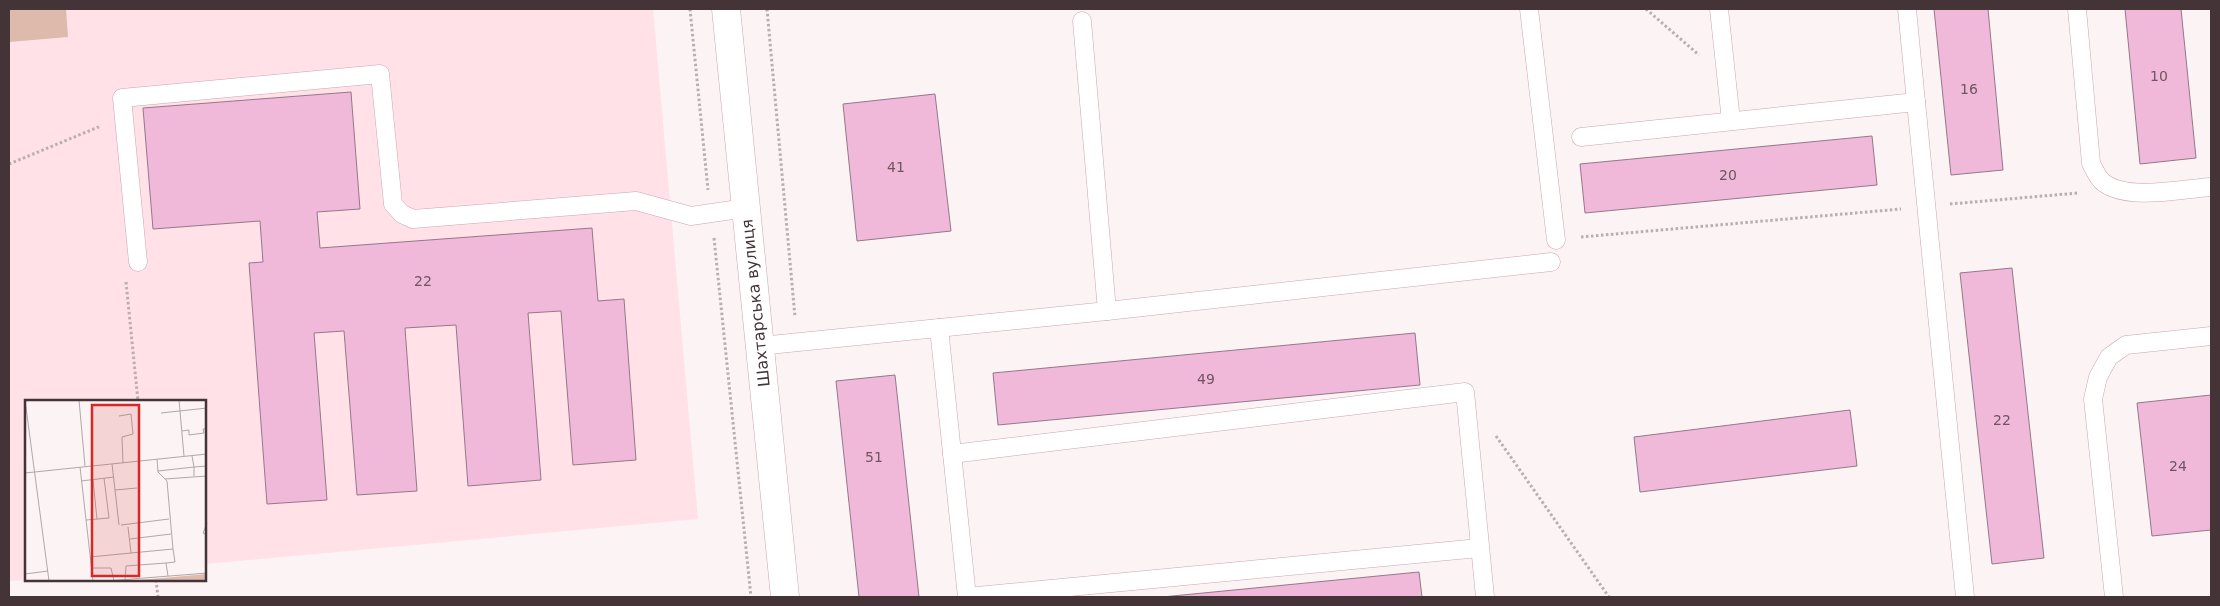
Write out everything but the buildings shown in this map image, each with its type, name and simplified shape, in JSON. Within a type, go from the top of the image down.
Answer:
[{"type":"street","name":"Шахтарська вулиця","points":[[726,9],[785,597]]},
{"type":"lane","points":[[1529,9],[1556,240]]},
{"type":"lane","points":[[1720,9],[1731,121]]},
{"type":"lane","points":[[1907,9],[1964,597]]},
{"type":"lane","points":[[2077,9],[2091,163],[2102,182],[2117,190],[2139,192],[2211,186]]},
{"type":"lane","points":[[1082,21],[1107,311]]},
{"type":"lane","points":[[138,262],[122,98],[380,74],[393,204],[402,214],[413,219],[636,201],[690,216],[746,208]]},
{"type":"lane","points":[[1581,137],[1916,102]]},
{"type":"lane","points":[[760,346],[1107,311],[1551,262]]},
{"type":"lane","points":[[939,328],[967,597],[1479,548]]},
{"type":"lane","points":[[2114,597],[2093,399],[2098,377],[2109,357],[2126,345],[2211,336]]},
{"type":"lane","points":[[952,454],[1466,392],[1485,597]]},
{"type":"path","points":[[690,9],[751,597]]},
{"type":"path","points":[[767,9],[798,342]]},
{"type":"path","points":[[1646,9],[1727,81]]},
{"type":"path","points":[[9,164],[124,117]]},
{"type":"path","points":[[1556,240],[2117,190]]},
{"type":"path","points":[[138,262],[125,270],[138,400]]},
{"type":"path","points":[[1494,433],[1608,597]]},
{"type":"path","points":[[156,581],[158,597]]},
{"type":"shaded area","points":[[9,9],[653,9],[698,519],[206,564],[206,400],[25,400],[25,580],[9,581]]},
{"type":"shaded area","points":[[9,9],[66,9],[68,37],[9,42]]}]
